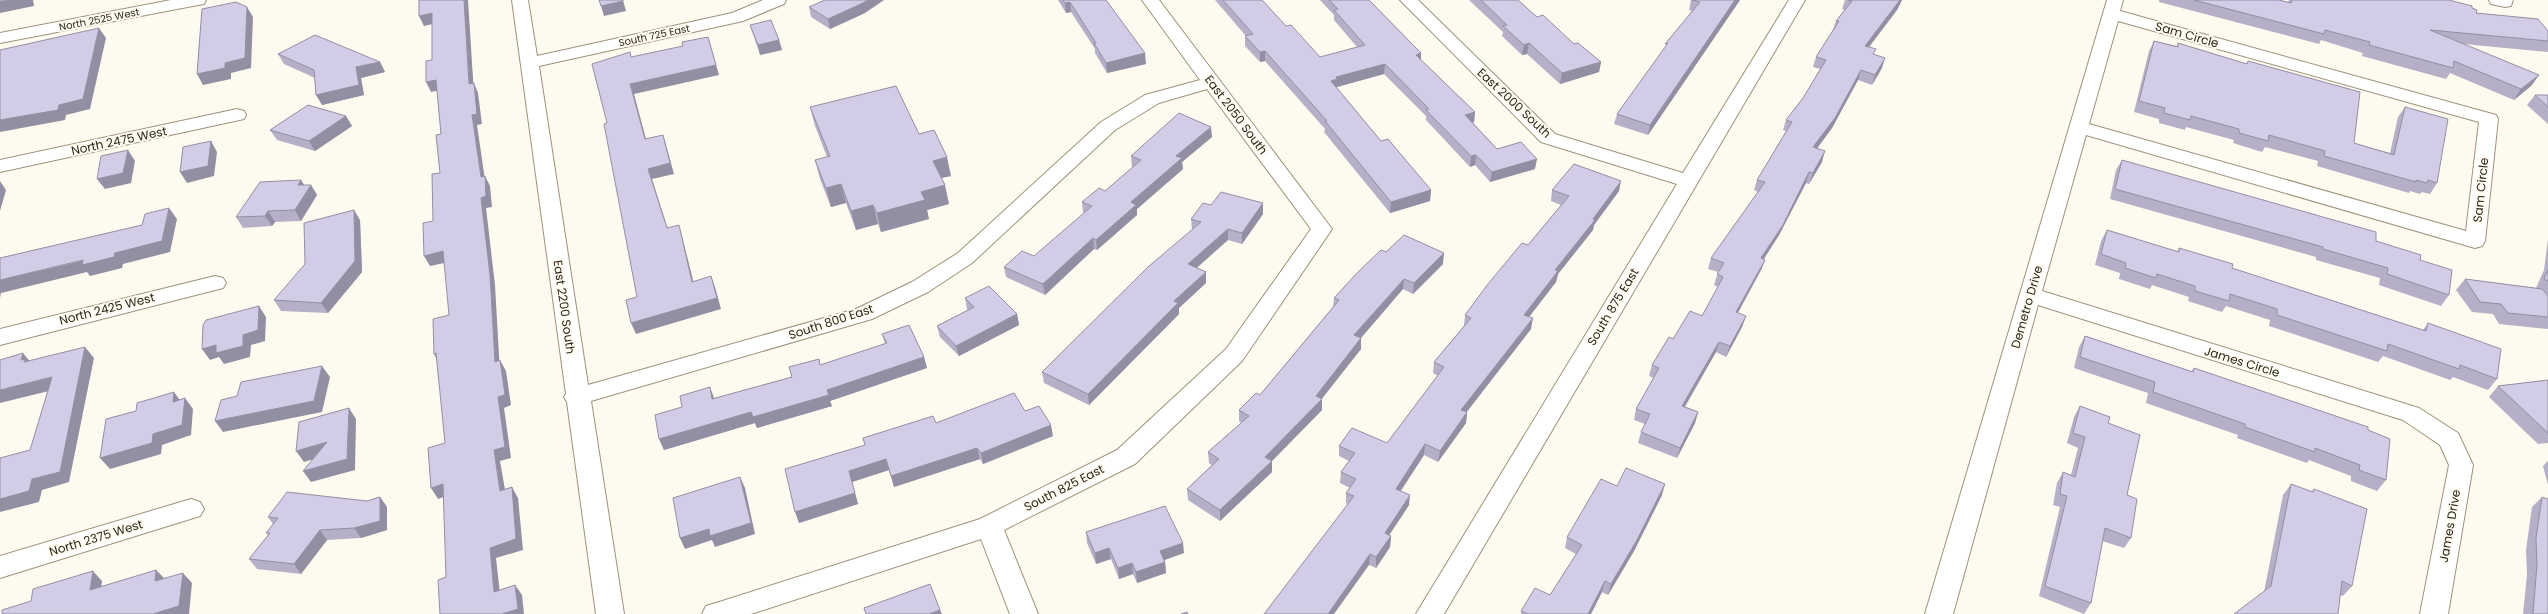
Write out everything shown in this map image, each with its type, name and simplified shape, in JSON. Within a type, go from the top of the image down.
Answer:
[{"type":"street","name":"North 2525 West","points":[[0,38],[198,0]]},
{"type":"street","name":"East 2200 South","points":[[520,0],[576,397],[610,614]]},
{"type":"street","name":"South 725 East","points":[[529,63],[737,17],[778,0]]},
{"type":"street","name":"East 2050 South","points":[[1150,0],[1322,229]]},
{"type":"street","name":"East 2000 South","points":[[1408,0],[1548,138],[1688,181]]},
{"type":"street","name":"South 875 East","points":[[1430,614],[1797,0]]},
{"type":"street","points":[[2497,0],[2505,2],[2506,0]]},
{"type":"street","name":"Sam Circle","points":[[2080,128],[2475,241],[2489,119],[2113,7]]},
{"type":"street","name":"Demetro Drive","points":[[1938,614],[2080,128],[2113,7]]},
{"type":"street","name":"South 800 East","points":[[576,397],[864,314],[920,288],[965,258],[1108,126],[1152,99],[1212,82]]},
{"type":"street","name":"North 2475 West","points":[[0,166],[238,115]]},
{"type":"street","name":"South 825 East","points":[[716,614],[989,526],[1126,457],[1234,355],[1322,229]]},
{"type":"street","name":"North 2425 West","points":[[0,337],[215,283]]},
{"type":"street","name":"James Circle","points":[[2030,295],[2411,414],[2449,440]]},
{"type":"street","name":"James Drive","points":[[2434,614],[2461,465],[2449,440]]},
{"type":"street","name":"North 2375 West","points":[[0,567],[191,509]]},
{"type":"street","points":[[989,526],[1024,614]]},
{"type":"building","points":[[419,0],[464,0],[469,84],[474,83],[477,114],[472,115],[481,177],[485,176],[486,196],[481,198],[490,275],[495,362],[500,360],[505,395],[498,397],[505,447],[494,450],[500,491],[512,487],[516,539],[490,548],[494,592],[515,585],[518,609],[502,614],[440,614],[438,580],[446,577],[443,484],[431,488],[428,448],[445,443],[436,353],[434,354],[433,319],[449,315],[443,251],[424,256],[423,223],[433,221],[432,174],[440,173],[436,135],[441,134],[436,80],[426,82],[426,61],[432,60],[432,13],[419,16]]},
{"type":"building","points":[[599,0],[623,0],[623,1],[601,6]]},
{"type":"building","points":[[825,0],[868,0],[828,19],[809,7]]},
{"type":"building","points":[[1063,0],[1106,0],[1145,53],[1106,63],[1094,43],[1096,43],[1070,2],[1065,3]]},
{"type":"building","points":[[1223,0],[1262,0],[1286,26],[1291,25],[1320,57],[1365,45],[1334,10],[1338,9],[1329,0],[1369,0],[1421,53],[1416,55],[1475,112],[1465,115],[1497,149],[1521,142],[1537,159],[1492,172],[1476,155],[1471,156],[1426,110],[1429,109],[1385,64],[1336,77],[1337,79],[1331,81],[1381,141],[1388,139],[1431,190],[1391,202],[1325,121],[1327,121],[1265,51],[1260,52],[1245,36],[1253,34]]},
{"type":"building","points":[[1481,0],[1518,0],[1537,17],[1543,15],[1574,44],[1578,43],[1601,62],[1562,73],[1529,43],[1524,45],[1503,26],[1507,25]]},
{"type":"building","points":[[1692,0],[1735,0],[1650,125],[1617,114],[1668,43],[1665,44],[1700,2]]},
{"type":"building","points":[[1848,0],[1900,0],[1865,46],[1876,49],[1873,54],[1885,58],[1875,75],[1861,70],[1835,118],[1813,147],[1825,151],[1813,173],[1809,172],[1783,225],[1761,258],[1765,260],[1736,312],[1746,316],[1730,346],[1719,342],[1682,406],[1698,412],[1680,448],[1641,432],[1650,414],[1636,409],[1659,368],[1652,365],[1669,337],[1673,339],[1690,311],[1702,316],[1723,277],[1717,274],[1724,263],[1711,258],[1765,182],[1757,180],[1792,122],[1786,120],[1803,98],[1826,60],[1816,57],[1839,21],[1836,21],[1852,1]]},
{"type":"building","points":[[2194,0],[2279,0],[2291,3],[2292,0],[2449,0],[2472,6],[2472,8],[2477,10],[2476,13],[2538,19],[2548,31],[2548,41],[2430,30],[2539,75],[2521,89],[2454,61],[2453,68],[2369,45],[2370,42],[2325,30],[2324,34]]},
{"type":"building","points":[[236,2],[247,7],[245,58],[225,63],[225,68],[197,74],[202,9]]},
{"type":"building","points":[[771,20],[779,40],[758,45],[750,25]]},
{"type":"building","points":[[99,28],[83,99],[59,105],[58,110],[0,120],[0,50]]},
{"type":"building","points":[[315,35],[380,62],[356,67],[359,85],[316,95],[314,70],[278,54]]},
{"type":"building","points":[[708,37],[716,65],[630,84],[645,139],[663,135],[670,163],[648,169],[667,228],[679,225],[692,282],[711,276],[717,298],[631,323],[626,300],[637,297],[604,124],[607,123],[592,64],[630,52],[631,57],[683,46],[682,42]]},
{"type":"building","points":[[2154,41],[2178,47],[2178,43],[2247,64],[2248,61],[2360,92],[2354,143],[2394,155],[2405,107],[2448,119],[2437,183],[2428,180],[2427,183],[2416,180],[2416,182],[2324,156],[2325,151],[2269,135],[2268,141],[2239,133],[2239,129],[2191,116],[2190,120],[2164,113],[2165,108],[2139,101]]},
{"type":"building","points":[[896,86],[919,134],[934,130],[947,157],[933,161],[945,185],[921,192],[925,200],[877,213],[873,205],[851,211],[841,184],[826,188],[815,160],[830,156],[810,107]]},
{"type":"building","points":[[2535,95],[2548,95],[2548,107]]},
{"type":"building","points":[[308,105],[346,116],[309,141],[270,130]]},
{"type":"building","points":[[1179,113],[1211,127],[1176,156],[1182,158],[1131,202],[1136,205],[1096,240],[1093,238],[1043,284],[1004,267],[1022,251],[1034,256],[1092,206],[1082,202],[1099,188],[1105,191],[1141,160],[1131,156]]},
{"type":"building","points":[[211,141],[208,166],[180,172],[183,147]]},
{"type":"building","points":[[128,150],[123,173],[97,179],[101,156]]},
{"type":"building","points":[[2122,160],[2376,232],[2376,241],[2421,255],[2420,260],[2452,270],[2449,295],[2387,274],[2388,268],[2323,249],[2323,247],[2115,189]]},
{"type":"building","points":[[1574,164],[1621,181],[1593,219],[1595,220],[1555,270],[1558,271],[1524,315],[1533,318],[1461,410],[1467,412],[1440,451],[1425,444],[1396,489],[1410,495],[1385,533],[1391,536],[1376,557],[1370,554],[1328,614],[1264,614],[1354,496],[1346,493],[1356,479],[1341,472],[1355,453],[1339,446],[1352,428],[1387,443],[1444,367],[1434,362],[1471,318],[1465,315],[1488,284],[1522,243],[1528,245],[1569,196],[1552,190]]},
{"type":"building","points":[[301,180],[298,185],[311,185],[295,210],[268,211],[265,216],[236,217],[260,182]]},
{"type":"building","points":[[1221,192],[1263,203],[1242,233],[1228,229],[1188,264],[1206,272],[1174,301],[1178,303],[1088,394],[1042,372],[1148,267],[1201,222],[1191,219],[1203,203],[1211,205]]},
{"type":"building","points":[[169,208],[162,241],[115,253],[114,257],[82,265],[83,260],[0,280],[0,258],[142,225],[145,214]]},
{"type":"building","points":[[354,210],[355,261],[321,303],[274,300],[305,264],[304,223]]},
{"type":"building","points":[[2107,230],[2179,252],[2179,248],[2233,264],[2232,268],[2426,331],[2428,323],[2501,349],[2497,379],[2460,365],[2459,369],[2388,344],[2387,351],[2277,315],[2277,309],[2230,294],[2229,301],[2195,291],[2195,286],[2157,274],[2156,278],[2125,268],[2126,263],[2101,254]]},
{"type":"building","points":[[1404,235],[1444,253],[1414,283],[1404,279],[1354,335],[1361,338],[1316,396],[1322,399],[1265,457],[1272,461],[1220,510],[1187,489],[1219,459],[1208,452],[1249,416],[1239,410],[1256,393],[1260,395],[1339,300],[1334,298],[1381,250],[1386,252]]},
{"type":"building","points":[[2548,270],[2548,281],[2544,279]]},
{"type":"building","points":[[2465,279],[2542,289],[2548,296],[2548,317],[2508,313],[2501,304],[2480,302]]},
{"type":"building","points":[[989,286],[1017,314],[956,346],[937,326],[974,307],[965,298]]},
{"type":"building","points":[[259,306],[258,330],[243,335],[243,346],[216,353],[216,345],[202,349],[203,325],[206,320]]},
{"type":"building","points":[[909,325],[924,357],[827,390],[829,395],[753,417],[751,412],[659,439],[655,415],[682,407],[680,396],[710,387],[712,399],[792,377],[789,367],[819,359],[820,365],[887,343],[882,334]]},
{"type":"building","points":[[2085,336],[2193,372],[2194,368],[2368,427],[2368,430],[2390,439],[2386,480],[2359,470],[2360,465],[2315,448],[2315,452],[2245,427],[2245,424],[2153,392],[2155,382],[2080,357]]},
{"type":"building","points":[[85,347],[60,472],[32,479],[29,491],[0,499],[0,458],[30,450],[52,377],[0,390],[0,360],[23,353],[21,360],[26,359],[24,362]]},
{"type":"building","points":[[322,366],[314,401],[215,421],[221,400],[237,396],[241,382]]},
{"type":"building","points":[[2548,380],[2548,433],[2498,386]]},
{"type":"building","points":[[174,392],[173,402],[185,398],[182,425],[153,434],[152,443],[100,458],[106,419],[136,411],[137,403]]},
{"type":"building","points":[[1014,393],[1025,411],[1039,406],[1051,425],[981,453],[977,448],[891,476],[886,459],[849,471],[855,493],[795,512],[785,469],[865,445],[863,438],[933,416],[936,423]]},
{"type":"building","points":[[2080,406],[2110,417],[2108,423],[2140,435],[2127,495],[2137,499],[2131,538],[2105,528],[2091,603],[2045,586],[2067,496],[2060,494],[2063,472],[2075,477],[2085,437],[2073,433]]},
{"type":"building","points":[[349,408],[347,459],[303,471],[327,442],[296,451],[299,422]]},
{"type":"building","points":[[1626,468],[1665,484],[1637,540],[1611,584],[1605,581],[1588,614],[1528,614],[1521,611],[1535,588],[1550,595],[1582,545],[1567,537],[1601,479],[1617,486]]},
{"type":"building","points":[[740,477],[751,523],[710,536],[709,529],[680,538],[673,498]]},
{"type":"building","points":[[2291,484],[2313,492],[2314,489],[2367,509],[2352,586],[2342,581],[2338,614],[2234,614],[2271,586]]},
{"type":"building","points":[[287,492],[367,501],[380,497],[380,521],[354,528],[320,530],[294,564],[249,559],[270,533],[266,533],[278,518],[268,517]]},
{"type":"building","points":[[2542,497],[2548,499],[2548,614],[2533,614],[2537,564],[2536,539]]},
{"type":"building","points":[[1165,506],[1183,543],[1160,551],[1165,562],[1136,572],[1132,563],[1118,568],[1109,548],[1095,553],[1086,532]]},
{"type":"building","points":[[156,570],[155,581],[183,573],[179,606],[153,614],[2,614],[2,610],[31,601],[33,589],[93,571],[90,590]]},
{"type":"building","points":[[930,584],[940,610],[929,614],[866,614],[864,608]]}]
